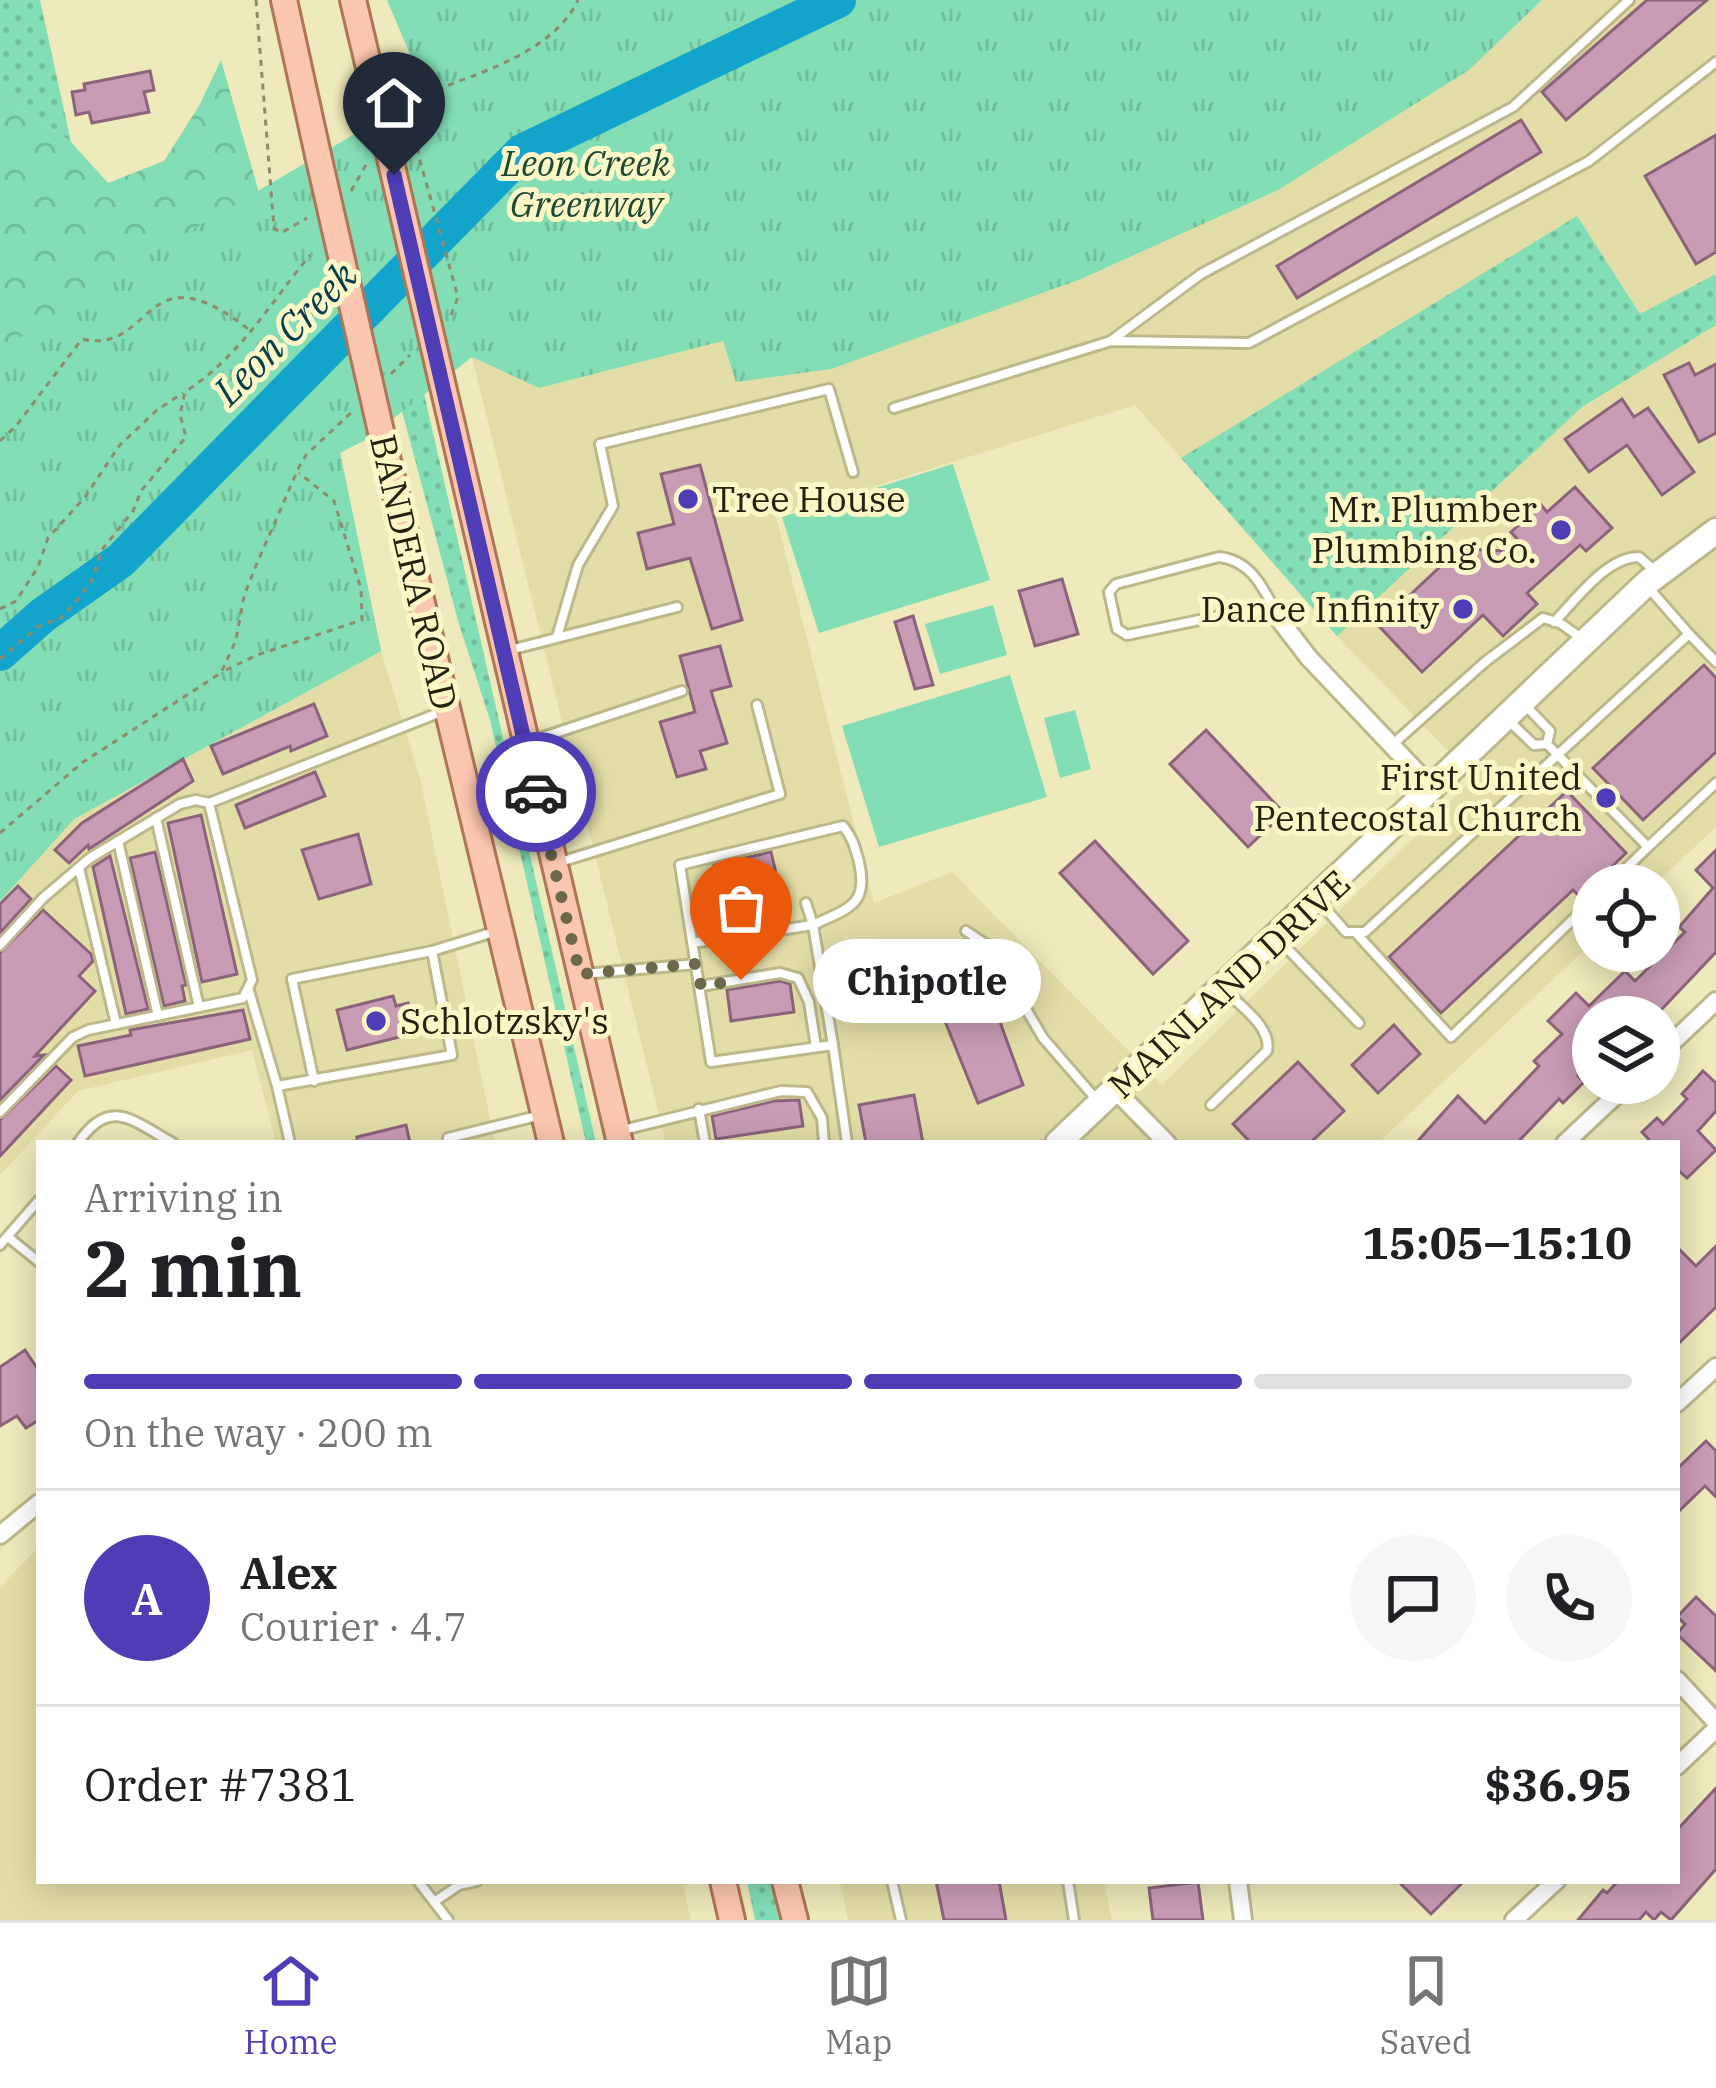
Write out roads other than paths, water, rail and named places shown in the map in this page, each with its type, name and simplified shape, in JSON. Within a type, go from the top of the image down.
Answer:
[{"type":"main road","name":"BANDERA ROAD","points":[[284,0],[549,1140]]},
{"type":"main road","name":"BANDERA ROAD","points":[[353,0],[619,1137]]},
{"type":"main road","name":"MAINLAND DRIVE","points":[[1061,1140],[1652,579],[1716,531]]},
{"type":"main road","points":[[724,1884],[732,1920]]},
{"type":"main road","points":[[786,1884],[795,1920]]},
{"type":"street","points":[[1276,612],[1309,658],[1433,789]]},
{"type":"street","points":[[1680,1034],[1716,1001]]},
{"type":"street","points":[[1108,1098],[1163,1140]]},
{"type":"street","points":[[1568,1140],[1607,1104]]},
{"type":"street","points":[[1680,1400],[1716,1366]]},
{"type":"street","points":[[0,1535],[36,1505]]},
{"type":"street","points":[[1680,1684],[1716,1726],[1680,1763]]},
{"type":"street","points":[[1238,1884],[1243,1920]]},
{"type":"street","points":[[1514,1920],[1553,1884]]},
{"type":"lane","points":[[1111,341],[1202,274],[1514,107],[1629,0]]},
{"type":"lane","points":[[894,408],[1111,341],[1249,343],[1589,160],[1716,62]]},
{"type":"lane","points":[[557,637],[578,565],[613,506],[600,444],[829,389],[853,472]]},
{"type":"lane","points":[[1554,622],[1598,578],[1627,557],[1639,556],[1689,634],[1716,662]]},
{"type":"lane","points":[[1220,557],[1237,559],[1248,566],[1276,612],[1127,635],[1117,629],[1108,592],[1116,584],[1220,557]]},
{"type":"lane","points":[[503,652],[677,607]]},
{"type":"lane","points":[[1392,745],[1485,662],[1544,618],[1586,642]]},
{"type":"lane","points":[[1318,900],[1346,932],[1365,932],[1689,634]]},
{"type":"lane","points":[[524,744],[682,691]]},
{"type":"lane","points":[[553,864],[780,794],[757,705]]},
{"type":"lane","points":[[0,945],[43,898],[79,868],[180,804],[209,803],[447,710]]},
{"type":"lane","points":[[1515,711],[1550,730],[1547,743]]},
{"type":"lane","points":[[1515,711],[1534,745],[1547,743],[1559,753],[1648,848]]},
{"type":"lane","points":[[1631,864],[1716,783]]},
{"type":"lane","points":[[0,1112],[73,1037],[243,998],[249,991],[252,980],[209,803]]},
{"type":"lane","points":[[156,818],[199,1007]]},
{"type":"lane","points":[[692,944],[813,925],[851,907],[864,886],[853,838],[843,826],[680,865],[692,944],[701,986],[711,1062],[833,1045]]},
{"type":"lane","points":[[118,841],[158,1016]]},
{"type":"lane","points":[[79,868],[116,1024]]},
{"type":"lane","points":[[806,903],[847,1140]]},
{"type":"lane","points":[[1357,934],[1451,1037],[1572,920]]},
{"type":"lane","points":[[314,1082],[292,980],[432,951],[500,931]]},
{"type":"lane","points":[[966,931],[990,947],[1043,1038],[1108,1098]]},
{"type":"lane","points":[[1276,938],[1359,1023]]},
{"type":"lane","points":[[277,1086],[452,1055],[432,951]]},
{"type":"lane","points":[[580,974],[696,964]]},
{"type":"lane","points":[[701,986],[780,973],[798,978],[809,1002],[816,1047]]},
{"type":"lane","points":[[1210,1105],[1269,1045],[1266,1032],[1224,989]]},
{"type":"lane","points":[[249,991],[289,1140]]},
{"type":"lane","points":[[619,1137],[699,1108],[781,1091],[807,1092],[822,1118],[824,1140]]},
{"type":"lane","points":[[699,1108],[704,1140]]},
{"type":"lane","points":[[448,1140],[544,1114]]},
{"type":"lane","points":[[80,1140],[104,1115],[124,1116],[168,1140]]},
{"type":"lane","points":[[36,1204],[4,1241],[36,1260]]},
{"type":"lane","points":[[30,1213],[36,1218]]},
{"type":"lane","points":[[420,1884],[448,1920]]},
{"type":"lane","points":[[434,1902],[466,1884]]},
{"type":"lane","points":[[893,1884],[902,1920]]},
{"type":"lane","points":[[1068,1884],[1074,1920]]},
{"type":"waterway","name":"Leon Creek","points":[[0,653],[43,615],[121,560],[522,152],[838,0]]},
{"type":"place","name":"Tree House","points":[[688,499]]},
{"type":"place","name":"Mr. Plumber Plumbing Co.","points":[[1561,530]]},
{"type":"place","name":"Dance Infinity","points":[[1463,609]]},
{"type":"place","name":"First United Pentecostal Church","points":[[1606,798]]},
{"type":"place","name":"Chipotle","points":[[741,980]]},
{"type":"place","name":"Schlotzsky's","points":[[376,1021]]},
{"type":"park label","name":"Leon Creek Greenway","points":[[586,184]]}]
